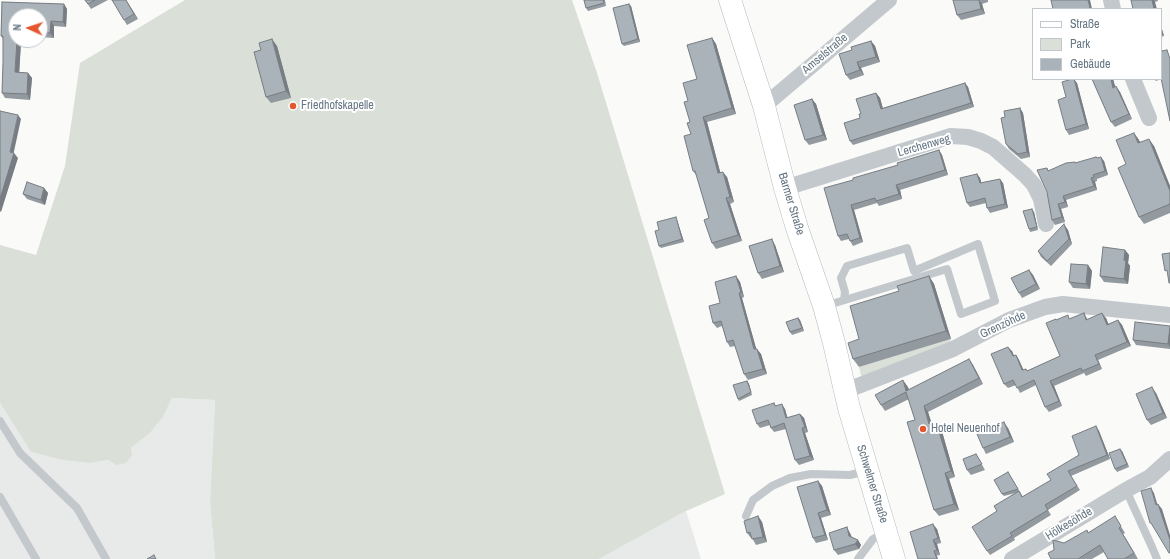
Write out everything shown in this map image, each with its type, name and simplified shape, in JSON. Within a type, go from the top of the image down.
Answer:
[{"type":"main road","name":"Barmer Straße","points":[[730,0],[764,106],[797,228],[824,306],[847,400]]},
{"type":"main road","name":"Schwelmer Straße","points":[[847,400],[894,559]]},
{"type":"street","name":"Amselstraße","points":[[764,106],[887,1]]},
{"type":"street","points":[[1133,80],[1149,118]]},
{"type":"street","name":"Lerchenweg","points":[[785,188],[950,136],[968,137],[981,141],[992,148],[1025,175],[1034,185],[1041,199],[1046,224]]},
{"type":"street","name":"Grenzöhde","points":[[847,400],[953,350],[1008,320],[1045,307],[1062,304],[1170,315]]},
{"type":"street","name":"Hölkesöhde","points":[[1012,559],[1150,477],[1170,459]]},
{"type":"street","points":[[1150,477],[1170,478]]},
{"type":"lane","points":[[824,306],[915,275],[978,244],[995,301],[961,314],[946,269],[915,275]]},
{"type":"lane","points":[[844,300],[845,292],[841,278],[847,266],[907,248],[915,275]]},
{"type":"lane","points":[[0,421],[20,453],[77,508],[106,559]]},
{"type":"lane","points":[[746,516],[753,500],[772,486],[790,478],[811,474],[850,475],[868,470]]},
{"type":"lane","points":[[1126,490],[1157,559]]},
{"type":"lane","points":[[0,497],[36,559]]},
{"type":"lane","points":[[858,559],[873,539],[886,533]]},
{"type":"shaded area","points":[[172,398],[215,400],[210,502],[215,559],[0,559],[0,403],[31,452],[62,460],[89,463],[109,460],[131,448],[150,433],[163,417]]},
{"type":"shaded area","points":[[686,511],[701,559],[599,559]]},
{"type":"green space","points":[[185,0],[572,0],[597,73],[725,494],[686,511],[599,559],[215,559],[210,502],[215,400],[172,398],[163,417],[150,433],[131,448],[132,455],[126,463],[116,465],[109,460],[89,463],[62,460],[31,452],[0,403],[0,245],[36,255],[65,166],[80,63]]},
{"type":"green space","points":[[951,339],[949,345],[862,379],[859,367]]},
{"type":"building","points":[[85,0],[95,0],[88,4]]},
{"type":"building","points":[[112,0],[126,0],[134,14],[124,20]]},
{"type":"building","points":[[584,0],[603,0],[604,3],[586,8]]},
{"type":"building","points":[[953,0],[979,0],[981,9],[957,15]]},
{"type":"building","points":[[1051,0],[1088,0],[1090,8],[1053,8]]},
{"type":"building","points":[[1131,0],[1152,0],[1154,8],[1133,8]]},
{"type":"building","points":[[2,2],[64,4],[63,22],[51,21],[50,33],[48,33],[48,8],[8,8],[8,48],[16,48],[15,72],[28,73],[27,94],[2,93],[3,36],[1,36]]},
{"type":"building","points":[[629,4],[638,39],[622,44],[613,8]]},
{"type":"building","points":[[712,38],[732,108],[703,117],[718,173],[723,172],[730,197],[726,198],[738,235],[712,243],[704,220],[709,218],[695,171],[693,171],[684,136],[691,134],[687,123],[690,122],[684,102],[688,101],[683,83],[697,79],[687,45]]},
{"type":"building","points":[[272,39],[286,91],[266,97],[254,52],[261,50],[259,43]]},
{"type":"building","points":[[871,41],[876,57],[857,62],[860,70],[846,75],[839,54],[852,50],[851,47]]},
{"type":"building","points":[[1167,50],[1170,59],[1170,121],[1161,80],[1162,51]]},
{"type":"building","points":[[1074,80],[1086,124],[1066,130],[1058,100],[1066,97],[1062,82]]},
{"type":"building","points":[[1092,80],[1111,80],[1113,88],[1116,86],[1129,114],[1111,122]]},
{"type":"building","points":[[965,83],[971,103],[850,141],[844,123],[860,118],[859,114],[861,114],[856,99],[876,93],[881,109]]},
{"type":"building","points":[[812,99],[823,135],[805,140],[794,105]]},
{"type":"building","points":[[1020,108],[1027,152],[1018,154],[1006,144],[1001,118],[1005,117],[1004,111]]},
{"type":"building","points":[[0,111],[18,115],[10,152],[14,153],[0,199]]},
{"type":"building","points":[[1134,133],[1138,143],[1149,139],[1170,191],[1170,204],[1139,217],[1118,168],[1126,164],[1116,140]]},
{"type":"building","points":[[939,150],[945,170],[896,185],[899,194],[876,201],[875,198],[851,205],[860,238],[850,241],[847,234],[838,236],[824,188],[853,180],[853,178],[898,165],[897,163]]},
{"type":"building","points":[[1101,157],[1105,171],[1093,175],[1094,177],[1091,178],[1094,186],[1063,196],[1065,202],[1058,204],[1062,217],[1052,220],[1047,192],[1037,170],[1047,168],[1048,171],[1066,163],[1075,163]]},
{"type":"building","points":[[977,174],[980,183],[1000,179],[1005,204],[987,208],[985,198],[967,203],[960,178]]},
{"type":"building","points":[[27,182],[44,188],[41,200],[23,194]]},
{"type":"building","points":[[1032,209],[1037,227],[1029,229],[1023,211]]},
{"type":"building","points":[[676,217],[682,239],[659,246],[655,231],[659,230],[657,222]]},
{"type":"building","points":[[1064,224],[1069,239],[1047,261],[1038,251]]},
{"type":"building","points":[[772,239],[780,266],[758,273],[749,246]]},
{"type":"building","points":[[1103,247],[1125,250],[1124,260],[1126,261],[1124,279],[1100,276]]},
{"type":"building","points":[[1170,253],[1170,283],[1169,283],[1162,254]]},
{"type":"building","points":[[1071,264],[1088,265],[1086,284],[1069,282]]},
{"type":"building","points":[[1029,270],[1036,284],[1019,293],[1011,278]]},
{"type":"building","points":[[736,276],[754,349],[757,349],[763,369],[744,374],[733,340],[727,342],[721,321],[713,323],[709,306],[720,303],[715,282]]},
{"type":"building","points":[[929,276],[946,331],[853,359],[848,343],[859,339],[850,306],[899,291],[897,286]]},
{"type":"building","points":[[1084,313],[1086,320],[1102,313],[1107,325],[1118,320],[1127,342],[1095,355],[1099,364],[1082,371],[1081,368],[1050,381],[1059,401],[1045,407],[1034,380],[1017,388],[1013,380],[1004,384],[991,354],[1008,347],[1013,356],[1016,355],[1022,370],[1026,369],[1027,371],[1060,356],[1046,323],[1068,315],[1069,319]]},
{"type":"building","points":[[798,318],[802,328],[790,332],[786,322]]},
{"type":"building","points":[[1135,322],[1170,326],[1168,344],[1133,340]]},
{"type":"building","points":[[969,359],[979,378],[924,406],[929,424],[936,422],[951,471],[945,473],[954,504],[934,510],[907,422],[915,420],[906,392],[881,405],[875,395],[903,380],[906,391]]},
{"type":"building","points":[[747,381],[751,392],[738,399],[733,385]]},
{"type":"building","points":[[1152,387],[1163,413],[1147,420],[1136,394]]},
{"type":"building","points":[[774,403],[775,406],[782,404],[786,418],[800,414],[805,427],[802,428],[810,456],[795,460],[784,423],[771,428],[768,420],[757,424],[752,410]]},
{"type":"building","points":[[1004,422],[1010,437],[983,448],[977,434]]},
{"type":"building","points":[[1096,426],[1107,455],[1068,471],[1077,486],[1045,505],[1048,510],[1010,533],[1012,536],[987,551],[972,527],[997,511],[994,506],[1019,491],[1022,497],[1051,480],[1047,474],[1079,455],[1072,436]]},
{"type":"building","points":[[1120,449],[1127,464],[1115,469],[1109,453]]},
{"type":"building","points":[[976,454],[982,464],[967,470],[963,459]]},
{"type":"building","points":[[1008,472],[1018,489],[1002,494],[994,480]]},
{"type":"building","points":[[818,481],[827,510],[818,513],[825,535],[813,538],[797,487]]},
{"type":"building","points":[[1151,488],[1170,540],[1170,553],[1150,523],[1141,491]]},
{"type":"building","points":[[758,516],[763,537],[752,539],[750,532],[747,533],[744,521]]},
{"type":"building","points":[[1115,516],[1121,526],[1119,528],[1134,553],[1124,559],[1108,559],[1100,545],[1078,559],[1051,559],[1048,553],[1054,550],[1053,540],[1064,543],[1087,530],[1088,533]]},
{"type":"building","points":[[933,524],[938,538],[933,540],[937,550],[934,551],[937,559],[918,559],[910,532]]},
{"type":"building","points":[[847,527],[849,536],[858,540],[855,544],[834,550],[829,533]]},
{"type":"building","points":[[154,555],[156,559],[147,559]]},
{"type":"place","name":"Friedhofskapelle","points":[[293,106]]},
{"type":"place","name":"Hotel Neuenhof","points":[[923,429]]}]
